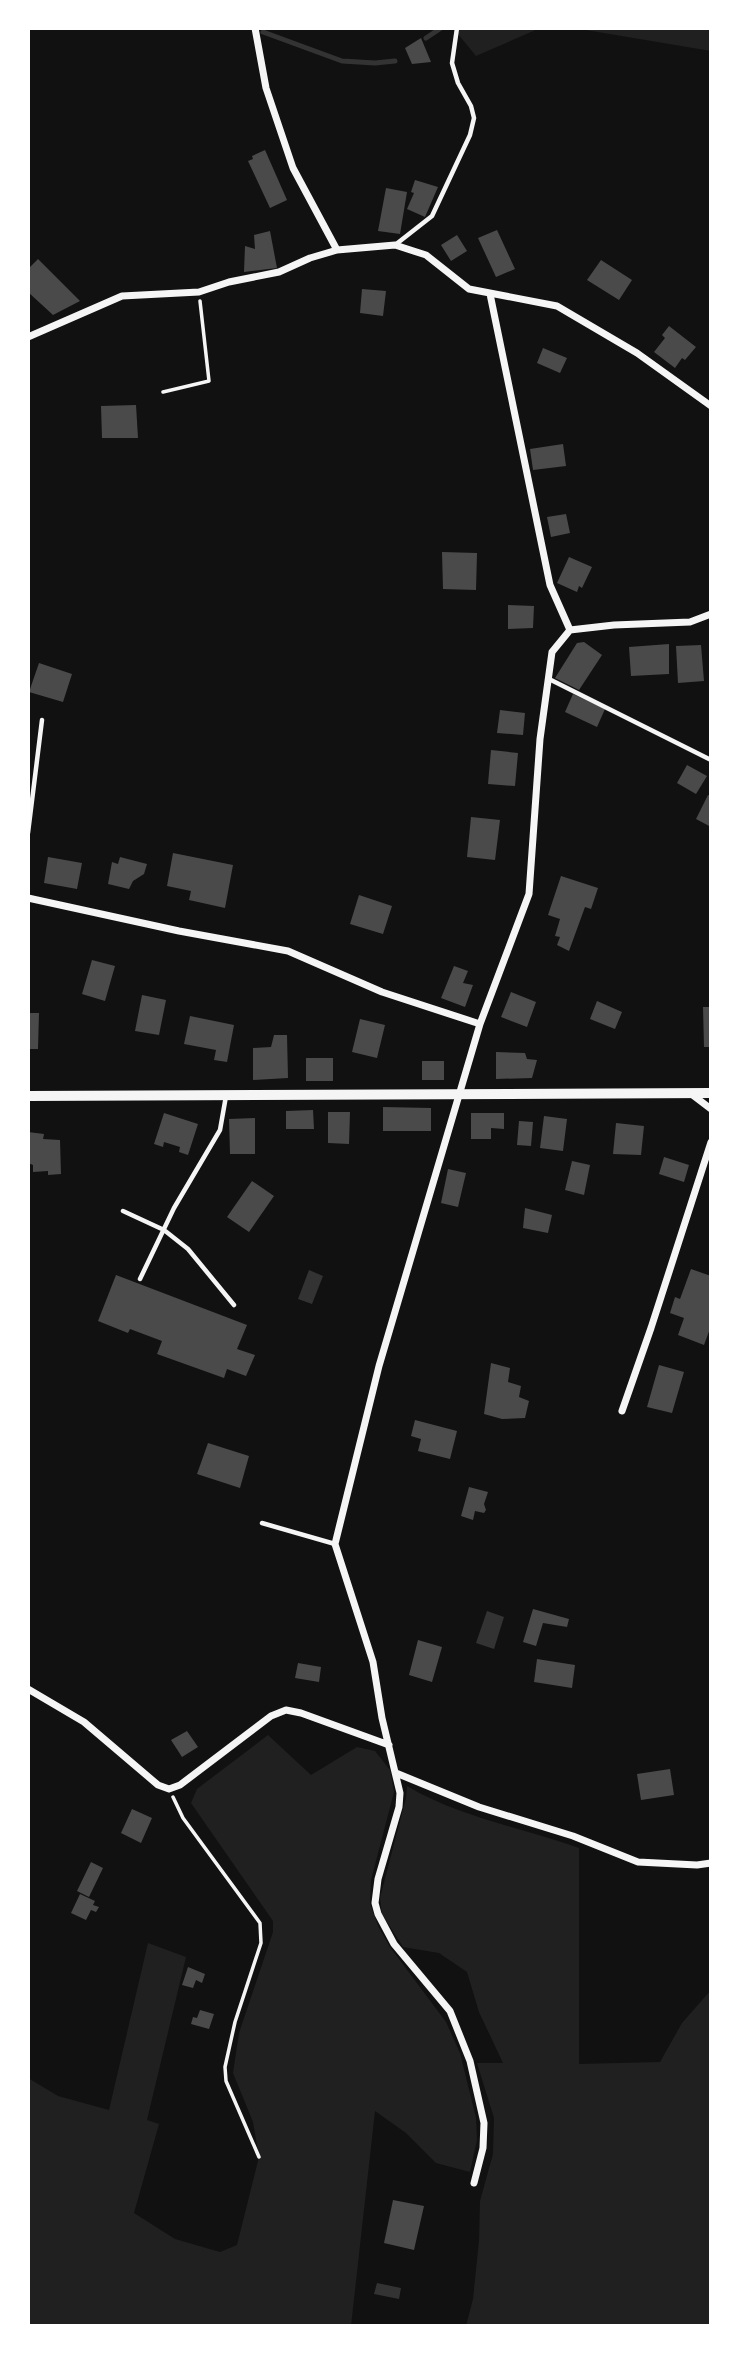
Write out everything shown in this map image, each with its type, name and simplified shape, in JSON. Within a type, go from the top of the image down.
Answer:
[{"type":"street","points":[[255,28],[266,88],[293,168],[338,250]]},
{"type":"street","points":[[28,337],[122,296],[199,292],[229,282],[279,272],[310,258],[338,250],[395,245],[426,256],[469,289],[557,306],[637,353],[711,406]]},
{"type":"street","points":[[490,294],[550,585],[570,630]]},
{"type":"street","points":[[474,2183],[483,2148],[484,2123],[470,2061],[450,2011],[394,1944],[375,1903],[378,1879],[401,1793],[382,1718],[373,1662],[335,1544],[379,1366],[480,1024],[528,894],[540,739],[552,652],[570,630],[690,622],[711,614]]},
{"type":"street","points":[[28,898],[178,931],[288,951],[382,992],[480,1024]]},
{"type":"street","points":[[689,1093],[711,1109]]},
{"type":"street","points":[[28,1096],[711,1093]]},
{"type":"street","points":[[622,1411],[711,1142]]},
{"type":"street","points":[[28,1689],[84,1722],[158,1785],[169,1789],[180,1785],[271,1716],[286,1710],[389,1745]]},
{"type":"street","points":[[396,1773],[479,1807],[573,1836],[638,1861],[697,1865],[711,1863]]},
{"type":"lane","points":[[395,245],[432,216],[470,135],[474,118],[452,63],[457,28]]},
{"type":"lane","points":[[549,679],[711,760]]},
{"type":"lane","points":[[28,833],[43,720]]},
{"type":"lane","points":[[140,1279],[220,1130],[226,1095]]},
{"type":"lane","points":[[123,1211],[164,1230],[188,1249],[234,1305]]},
{"type":"lane","points":[[262,1522],[335,1544]]},
{"type":"path","points":[[163,392],[209,382],[199,292]]},
{"type":"path","points":[[169,1789],[183,1818],[260,1923],[261,1943],[235,2022],[225,2067],[226,2081],[259,2157]]},
{"type":"shaded area","points":[[453,28],[540,28],[476,56]]},
{"type":"shaded area","points":[[574,28],[711,28],[711,51]]},
{"type":"shaded area","points":[[309,1270],[323,1276],[312,1304],[298,1299]]},
{"type":"shaded area","points":[[487,1611],[504,1617],[494,1649],[476,1643]]},
{"type":"shaded area","points":[[268,1735],[311,1775],[357,1747],[375,1751],[390,1770],[394,1792],[371,1880],[370,1904],[390,1947],[446,2022],[460,2053],[476,2118],[477,2140],[470,2172],[436,2163],[406,2133],[375,2111],[351,2326],[28,2326],[28,2078],[58,2096],[109,2110],[148,1943],[186,1957],[147,2120],[159,2124],[134,2213],[175,2239],[220,2252],[237,2245],[259,2157],[253,2122],[233,2073],[239,2033],[273,1932],[273,1921],[191,1803],[197,1789]]},
{"type":"shaded area","points":[[407,1786],[470,1814],[579,1848],[579,2064],[660,2062],[682,2023],[711,1990],[711,2326],[466,2326],[473,2299],[480,2201],[493,2154],[494,2118],[477,2063],[503,2063],[479,2012],[467,1972],[439,1953],[403,1947],[382,1914],[380,1898]]},
{"type":"shaded area","points":[[377,2283],[401,2288],[399,2299],[374,2294]]},
{"type":"building","points":[[421,38],[431,62],[412,64],[405,48]]},
{"type":"building","points":[[265,150],[287,200],[270,208],[248,161]]},
{"type":"building","points":[[415,180],[438,187],[425,217],[407,209],[414,193],[411,192]]},
{"type":"building","points":[[386,188],[407,192],[400,234],[378,231]]},
{"type":"building","points":[[497,230],[515,269],[496,277],[478,238]]},
{"type":"building","points":[[270,231],[277,268],[244,272],[245,246],[255,249],[254,235]]},
{"type":"building","points":[[457,235],[467,251],[451,261],[441,245]]},
{"type":"building","points":[[38,259],[80,301],[53,315],[28,292],[28,269]]},
{"type":"building","points":[[601,260],[632,280],[619,300],[587,280]]},
{"type":"building","points":[[362,289],[386,291],[383,316],[360,313]]},
{"type":"building","points":[[669,326],[696,347],[685,360],[682,358],[675,368],[654,352],[665,338],[662,335]]},
{"type":"building","points":[[543,348],[567,358],[560,373],[537,363]]},
{"type":"building","points":[[136,405],[138,438],[102,438],[101,406]]},
{"type":"building","points":[[563,444],[566,466],[533,470],[530,449]]},
{"type":"building","points":[[566,514],[570,533],[551,537],[547,517]]},
{"type":"building","points":[[442,552],[477,553],[476,590],[443,589]]},
{"type":"building","points":[[569,557],[592,567],[582,588],[579,586],[577,592],[557,583]]},
{"type":"building","points":[[508,605],[534,606],[533,628],[508,629]]},
{"type":"building","points":[[584,642],[602,655],[579,690],[555,678],[577,643]]},
{"type":"building","points":[[669,644],[669,674],[631,676],[629,647]]},
{"type":"building","points":[[701,645],[704,681],[678,683],[676,646]]},
{"type":"building","points":[[39,663],[72,674],[63,702],[29,692]]},
{"type":"building","points":[[573,694],[605,709],[597,727],[565,712]]},
{"type":"building","points":[[500,710],[525,713],[523,735],[497,733]]},
{"type":"building","points":[[491,750],[518,753],[515,786],[488,784]]},
{"type":"building","points":[[687,765],[707,776],[696,794],[677,783]]},
{"type":"building","points":[[708,795],[711,796],[711,827],[696,819]]},
{"type":"building","points":[[471,817],[500,820],[495,860],[467,857]]},
{"type":"building","points":[[173,853],[233,865],[225,908],[189,900],[191,891],[167,886]]},
{"type":"building","points":[[48,857],[82,863],[77,889],[44,883]]},
{"type":"building","points":[[120,857],[147,864],[144,874],[133,881],[129,889],[108,884],[112,862],[118,864]]},
{"type":"building","points":[[561,876],[598,888],[591,909],[585,907],[569,951],[557,945],[560,937],[555,936],[560,919],[548,915]]},
{"type":"building","points":[[359,895],[392,906],[383,934],[350,924]]},
{"type":"building","points":[[92,960],[115,966],[105,1001],[82,994]]},
{"type":"building","points":[[454,966],[468,971],[463,983],[473,985],[465,1007],[441,998]]},
{"type":"building","points":[[511,992],[536,1002],[527,1027],[501,1017]]},
{"type":"building","points":[[142,995],[166,1000],[159,1035],[135,1031]]},
{"type":"building","points":[[597,1001],[622,1012],[615,1029],[590,1019]]},
{"type":"building","points":[[703,1007],[711,1007],[711,1047],[704,1047]]},
{"type":"building","points":[[28,1013],[39,1013],[38,1049],[28,1049]]},
{"type":"building","points":[[190,1016],[234,1025],[227,1062],[214,1060],[216,1050],[184,1044]]},
{"type":"building","points":[[360,1019],[385,1025],[377,1058],[352,1052]]},
{"type":"building","points":[[274,1035],[287,1035],[288,1078],[253,1080],[253,1048],[271,1047]]},
{"type":"building","points":[[496,1052],[525,1053],[527,1059],[537,1060],[532,1078],[496,1079]]},
{"type":"building","points":[[306,1058],[333,1058],[333,1081],[306,1081]]},
{"type":"building","points":[[422,1061],[444,1061],[444,1080],[422,1080]]},
{"type":"building","points":[[383,1107],[431,1108],[431,1131],[383,1131]]},
{"type":"building","points":[[313,1110],[314,1129],[286,1129],[286,1111]]},
{"type":"building","points":[[328,1112],[350,1112],[349,1144],[328,1143]]},
{"type":"building","points":[[164,1113],[198,1124],[188,1155],[179,1152],[180,1147],[164,1142],[163,1147],[154,1144]]},
{"type":"building","points":[[471,1113],[504,1113],[504,1129],[491,1128],[491,1139],[471,1139]]},
{"type":"building","points":[[544,1116],[567,1119],[563,1151],[540,1148]]},
{"type":"building","points":[[255,1118],[255,1154],[230,1154],[229,1119]]},
{"type":"building","points":[[519,1121],[533,1122],[531,1146],[517,1145]]},
{"type":"building","points":[[616,1123],[644,1126],[641,1155],[613,1154]]},
{"type":"building","points":[[28,1132],[44,1134],[43,1139],[60,1140],[61,1174],[33,1172],[33,1165],[28,1163]]},
{"type":"building","points":[[664,1157],[689,1165],[684,1182],[659,1174]]},
{"type":"building","points":[[572,1161],[590,1165],[584,1195],[565,1190]]},
{"type":"building","points":[[448,1169],[466,1173],[458,1207],[441,1203]]},
{"type":"building","points":[[252,1181],[274,1196],[249,1232],[227,1217]]},
{"type":"building","points":[[525,1208],[552,1215],[548,1233],[523,1228]]},
{"type":"building","points":[[691,1269],[711,1276],[711,1326],[704,1345],[678,1335],[684,1318],[670,1313],[675,1297],[680,1299]]},
{"type":"building","points":[[116,1275],[247,1325],[237,1349],[255,1355],[246,1376],[227,1369],[224,1378],[157,1354],[162,1341],[130,1329],[128,1333],[98,1321]]},
{"type":"building","points":[[491,1363],[510,1368],[508,1382],[521,1386],[519,1397],[529,1401],[525,1418],[502,1419],[484,1414]]},
{"type":"building","points":[[659,1365],[684,1372],[672,1413],[647,1407]]},
{"type":"building","points":[[415,1420],[457,1431],[450,1459],[418,1451],[421,1439],[411,1436]]},
{"type":"building","points":[[208,1443],[249,1456],[240,1488],[197,1474]]},
{"type":"building","points":[[469,1487],[488,1492],[484,1504],[486,1510],[484,1513],[475,1511],[473,1520],[461,1516]]},
{"type":"building","points":[[533,1609],[569,1619],[567,1627],[543,1623],[536,1646],[523,1642]]},
{"type":"building","points":[[418,1640],[442,1647],[432,1682],[409,1675]]},
{"type":"building","points":[[537,1659],[575,1665],[572,1688],[534,1682]]},
{"type":"building","points":[[298,1663],[321,1667],[319,1682],[295,1678]]},
{"type":"building","points":[[187,1731],[198,1747],[182,1757],[171,1740]]},
{"type":"building","points":[[670,1769],[674,1795],[641,1800],[637,1774]]},
{"type":"building","points":[[132,1809],[152,1818],[141,1843],[121,1833]]},
{"type":"building","points":[[91,1862],[103,1868],[89,1897],[77,1891]]},
{"type":"building","points":[[80,1894],[95,1901],[93,1905],[99,1907],[96,1912],[91,1910],[86,1920],[71,1913]]},
{"type":"building","points":[[188,1967],[205,1974],[202,1983],[196,1980],[193,1988],[182,1985]]},
{"type":"building","points":[[200,2010],[214,2014],[209,2029],[191,2024],[193,2017],[197,2018]]},
{"type":"building","points":[[393,2200],[424,2206],[414,2250],[384,2243]]},
{"type":"waterway","points":[[426,38],[441,28]]},
{"type":"waterway","points":[[263,32],[342,61],[395,61]]}]
